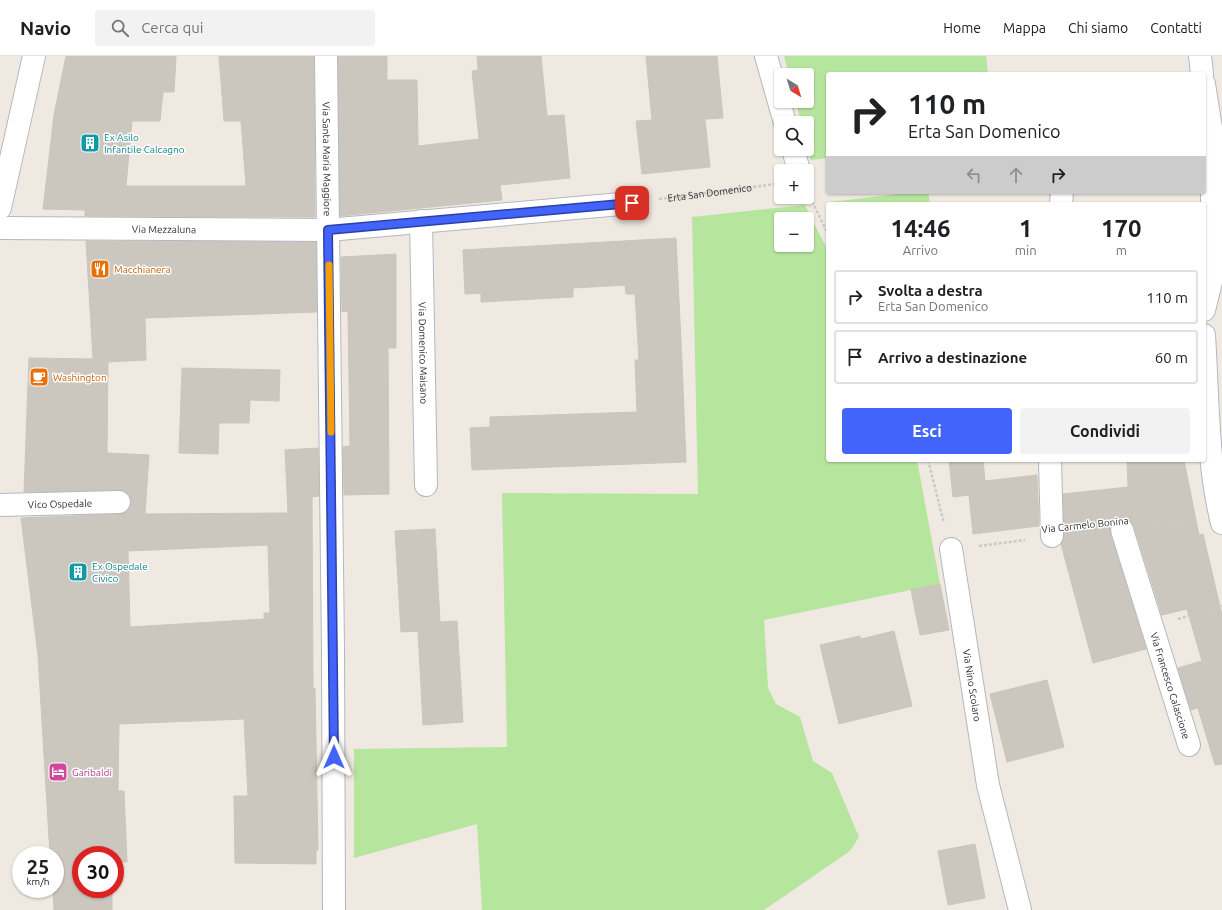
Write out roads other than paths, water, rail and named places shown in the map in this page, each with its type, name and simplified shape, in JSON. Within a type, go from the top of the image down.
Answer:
[{"type":"street","points":[[0,208],[34,56]]},
{"type":"street","name":"Via Santa Maria Maggiore","points":[[326,56],[333,650],[334,910]]},
{"type":"street","points":[[766,56],[783,116]]},
{"type":"street","points":[[1200,56],[1202,72]]},
{"type":"street","points":[[1206,96],[1212,134],[1217,277],[1206,305]]},
{"type":"street","points":[[328,230],[632,203]]},
{"type":"street","name":"Via Domenico Maisano","points":[[421,222],[426,485]]},
{"type":"street","name":"Via Mezzaluna","points":[[0,228],[328,230]]},
{"type":"street","points":[[1206,368],[1212,468],[1215,493],[1221,519]]},
{"type":"street","points":[[1050,462],[1052,536]]},
{"type":"street","name":"Vico Ospedale","points":[[0,505],[119,502]]},
{"type":"street","name":"Via Francesco Calascione","points":[[1122,530],[1189,745]]},
{"type":"street","name":"Via Nino Scolaro","points":[[951,549],[988,785],[1020,910]]},
{"type":"place","name":"Ex Asilo Infantile Calcagno","points":[[90,143]]},
{"type":"place","name":"Macchianera","points":[[100,269]]},
{"type":"place","name":"Washington","points":[[39,377]]},
{"type":"place","name":"Ex Ospedale Civico","points":[[78,572]]},
{"type":"place","name":"Garibaldi","points":[[58,772]]}]
